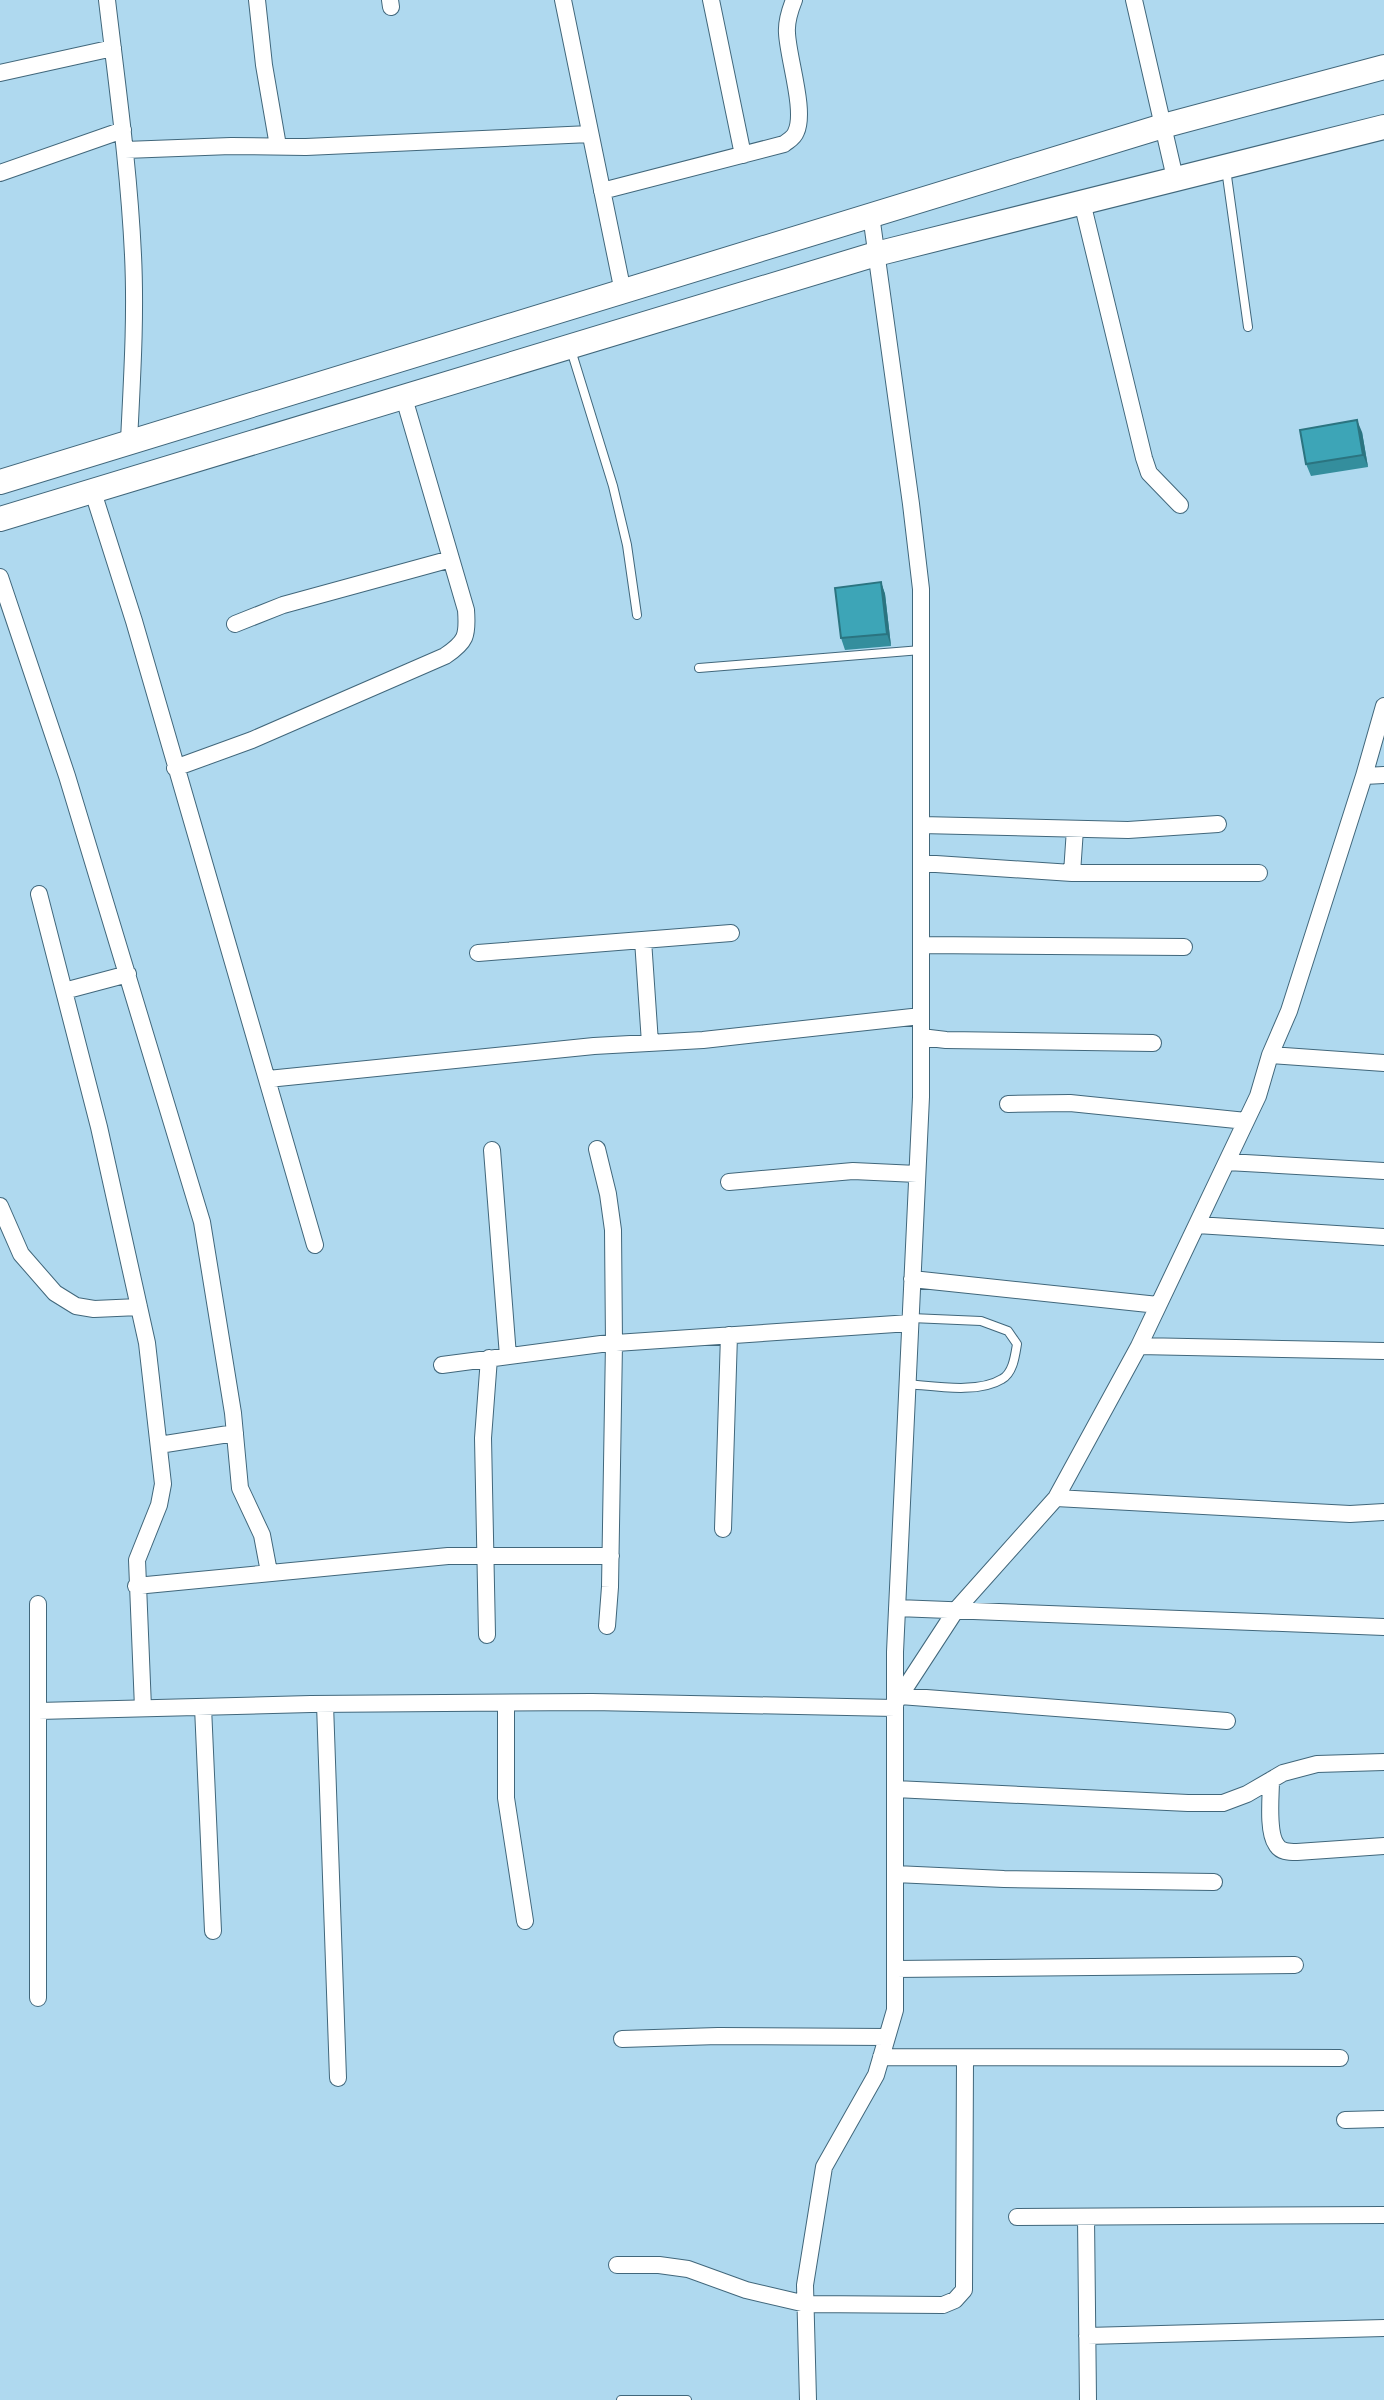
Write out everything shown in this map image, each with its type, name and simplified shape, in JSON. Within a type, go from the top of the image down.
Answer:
[{"type":"main road","points":[[0,482],[1163,126],[1384,67]]},
{"type":"main road","points":[[0,519],[876,254],[1384,127]]},
{"type":"street","points":[[107,0],[123,130],[134,256],[135,328],[129,441]]},
{"type":"street","points":[[257,0],[264,65],[278,146]]},
{"type":"street","points":[[563,0],[623,292]]},
{"type":"street","points":[[711,0],[743,155]]},
{"type":"street","points":[[602,191],[784,144],[794,137],[798,130],[799,113],[786,31],[794,0]]},
{"type":"street","points":[[1134,0],[1175,178]]},
{"type":"street","points":[[0,73],[113,48]]},
{"type":"street","points":[[0,173],[123,130]]},
{"type":"street","points":[[125,150],[590,134]]},
{"type":"street","points":[[1082,202],[1144,458],[1149,473],[1180,505]]},
{"type":"street","points":[[807,2400],[805,2285],[824,2167],[876,2075],[895,2011],[897,1608],[921,1037],[921,589],[871,215]]},
{"type":"street","points":[[175,768],[252,740],[445,656],[461,646],[467,628],[466,610],[404,398]]},
{"type":"street","points":[[93,492],[134,621],[315,1245]]},
{"type":"street","points":[[235,624],[283,605],[451,559]]},
{"type":"street","points":[[0,577],[67,776],[202,1222],[235,1433],[240,1488],[262,1535],[269,1573]]},
{"type":"street","points":[[897,1702],[956,1610],[1056,1497],[1139,1346],[1258,1096],[1270,1055],[1289,1011],[1384,706]]},
{"type":"street","points":[[1364,776],[1384,775]]},
{"type":"street","points":[[921,825],[1128,830],[1218,824]]},
{"type":"street","points":[[1072,873],[1075,829]]},
{"type":"street","points":[[921,863],[1072,873],[1259,873]]},
{"type":"street","points":[[39,894],[99,1127],[147,1343],[163,1484],[159,1505],[137,1560],[143,1708]]},
{"type":"street","points":[[478,953],[731,933]]},
{"type":"street","points":[[643,940],[650,1043]]},
{"type":"street","points":[[921,946],[1184,947]]},
{"type":"street","points":[[64,991],[128,974]]},
{"type":"street","points":[[268,1079],[594,1045],[702,1041],[921,1016]]},
{"type":"street","points":[[921,1037],[946,1040],[1153,1043]]},
{"type":"street","points":[[1270,1055],[1384,1063]]},
{"type":"street","points":[[1008,1104],[1070,1103],[1246,1121]]},
{"type":"street","points":[[597,1149],[613,1230],[611,1556],[607,1626]]},
{"type":"street","points":[[492,1150],[508,1356]]},
{"type":"street","points":[[1227,1162],[1384,1171]]},
{"type":"street","points":[[729,1182],[853,1171],[917,1174]]},
{"type":"street","points":[[0,1206],[21,1254],[55,1293],[76,1306],[94,1309],[139,1307]]},
{"type":"street","points":[[1197,1225],[1384,1237]]},
{"type":"street","points":[[912,1279],[1158,1305]]},
{"type":"street","points":[[442,1364],[614,1343],[910,1321]]},
{"type":"street","points":[[723,1529],[729,1335]]},
{"type":"street","points":[[1139,1346],[1384,1351]]},
{"type":"street","points":[[488,1635],[483,1438],[489,1358]]},
{"type":"street","points":[[159,1445],[235,1433]]},
{"type":"street","points":[[1056,1497],[1350,1514],[1384,1513]]},
{"type":"street","points":[[136,1586],[448,1556],[611,1556]]},
{"type":"street","points":[[38,1604],[38,1998]]},
{"type":"street","points":[[897,1608],[1384,1627]]},
{"type":"street","points":[[38,1711],[326,1704],[897,1702],[1227,1721]]},
{"type":"street","points":[[506,1703],[506,1798],[525,1921]]},
{"type":"street","points":[[326,1704],[338,2078]]},
{"type":"street","points":[[203,1707],[213,1931]]},
{"type":"street","points":[[895,1789],[1223,1803],[1247,1794],[1283,1773],[1317,1764],[1384,1762]]},
{"type":"street","points":[[1271,1780],[1272,1830],[1275,1844],[1283,1851],[1384,1846]]},
{"type":"street","points":[[895,1874],[1004,1879],[1214,1882]]},
{"type":"street","points":[[895,1969],[1296,1965]]},
{"type":"street","points":[[622,2039],[719,2036],[887,2037]]},
{"type":"street","points":[[881,2057],[1340,2058]]},
{"type":"street","points":[[617,2265],[659,2265],[688,2269],[747,2290],[806,2304],[943,2305],[955,2300],[964,2290],[965,2058]]},
{"type":"street","points":[[1345,2120],[1384,2119]]},
{"type":"street","points":[[1017,2217],[1384,2215]]},
{"type":"street","points":[[1086,2218],[1088,2400]]},
{"type":"street","points":[[1087,2336],[1384,2328]]},
{"type":"lane","points":[[1225,166],[1248,327]]},
{"type":"lane","points":[[570,347],[613,486],[627,545],[637,615]]},
{"type":"lane","points":[[699,668],[921,650]]},
{"type":"lane","points":[[907,1384],[962,1388],[985,1385],[1004,1378],[1014,1363],[1017,1344],[1008,1331],[981,1321],[910,1321]]},
{"type":"lane","points":[[621,2400],[687,2400]]},
{"type":"building","points":[[1357,420],[1363,455],[1306,464],[1300,430]]},
{"type":"building","points":[[881,582],[887,634],[841,638],[835,588]]}]
